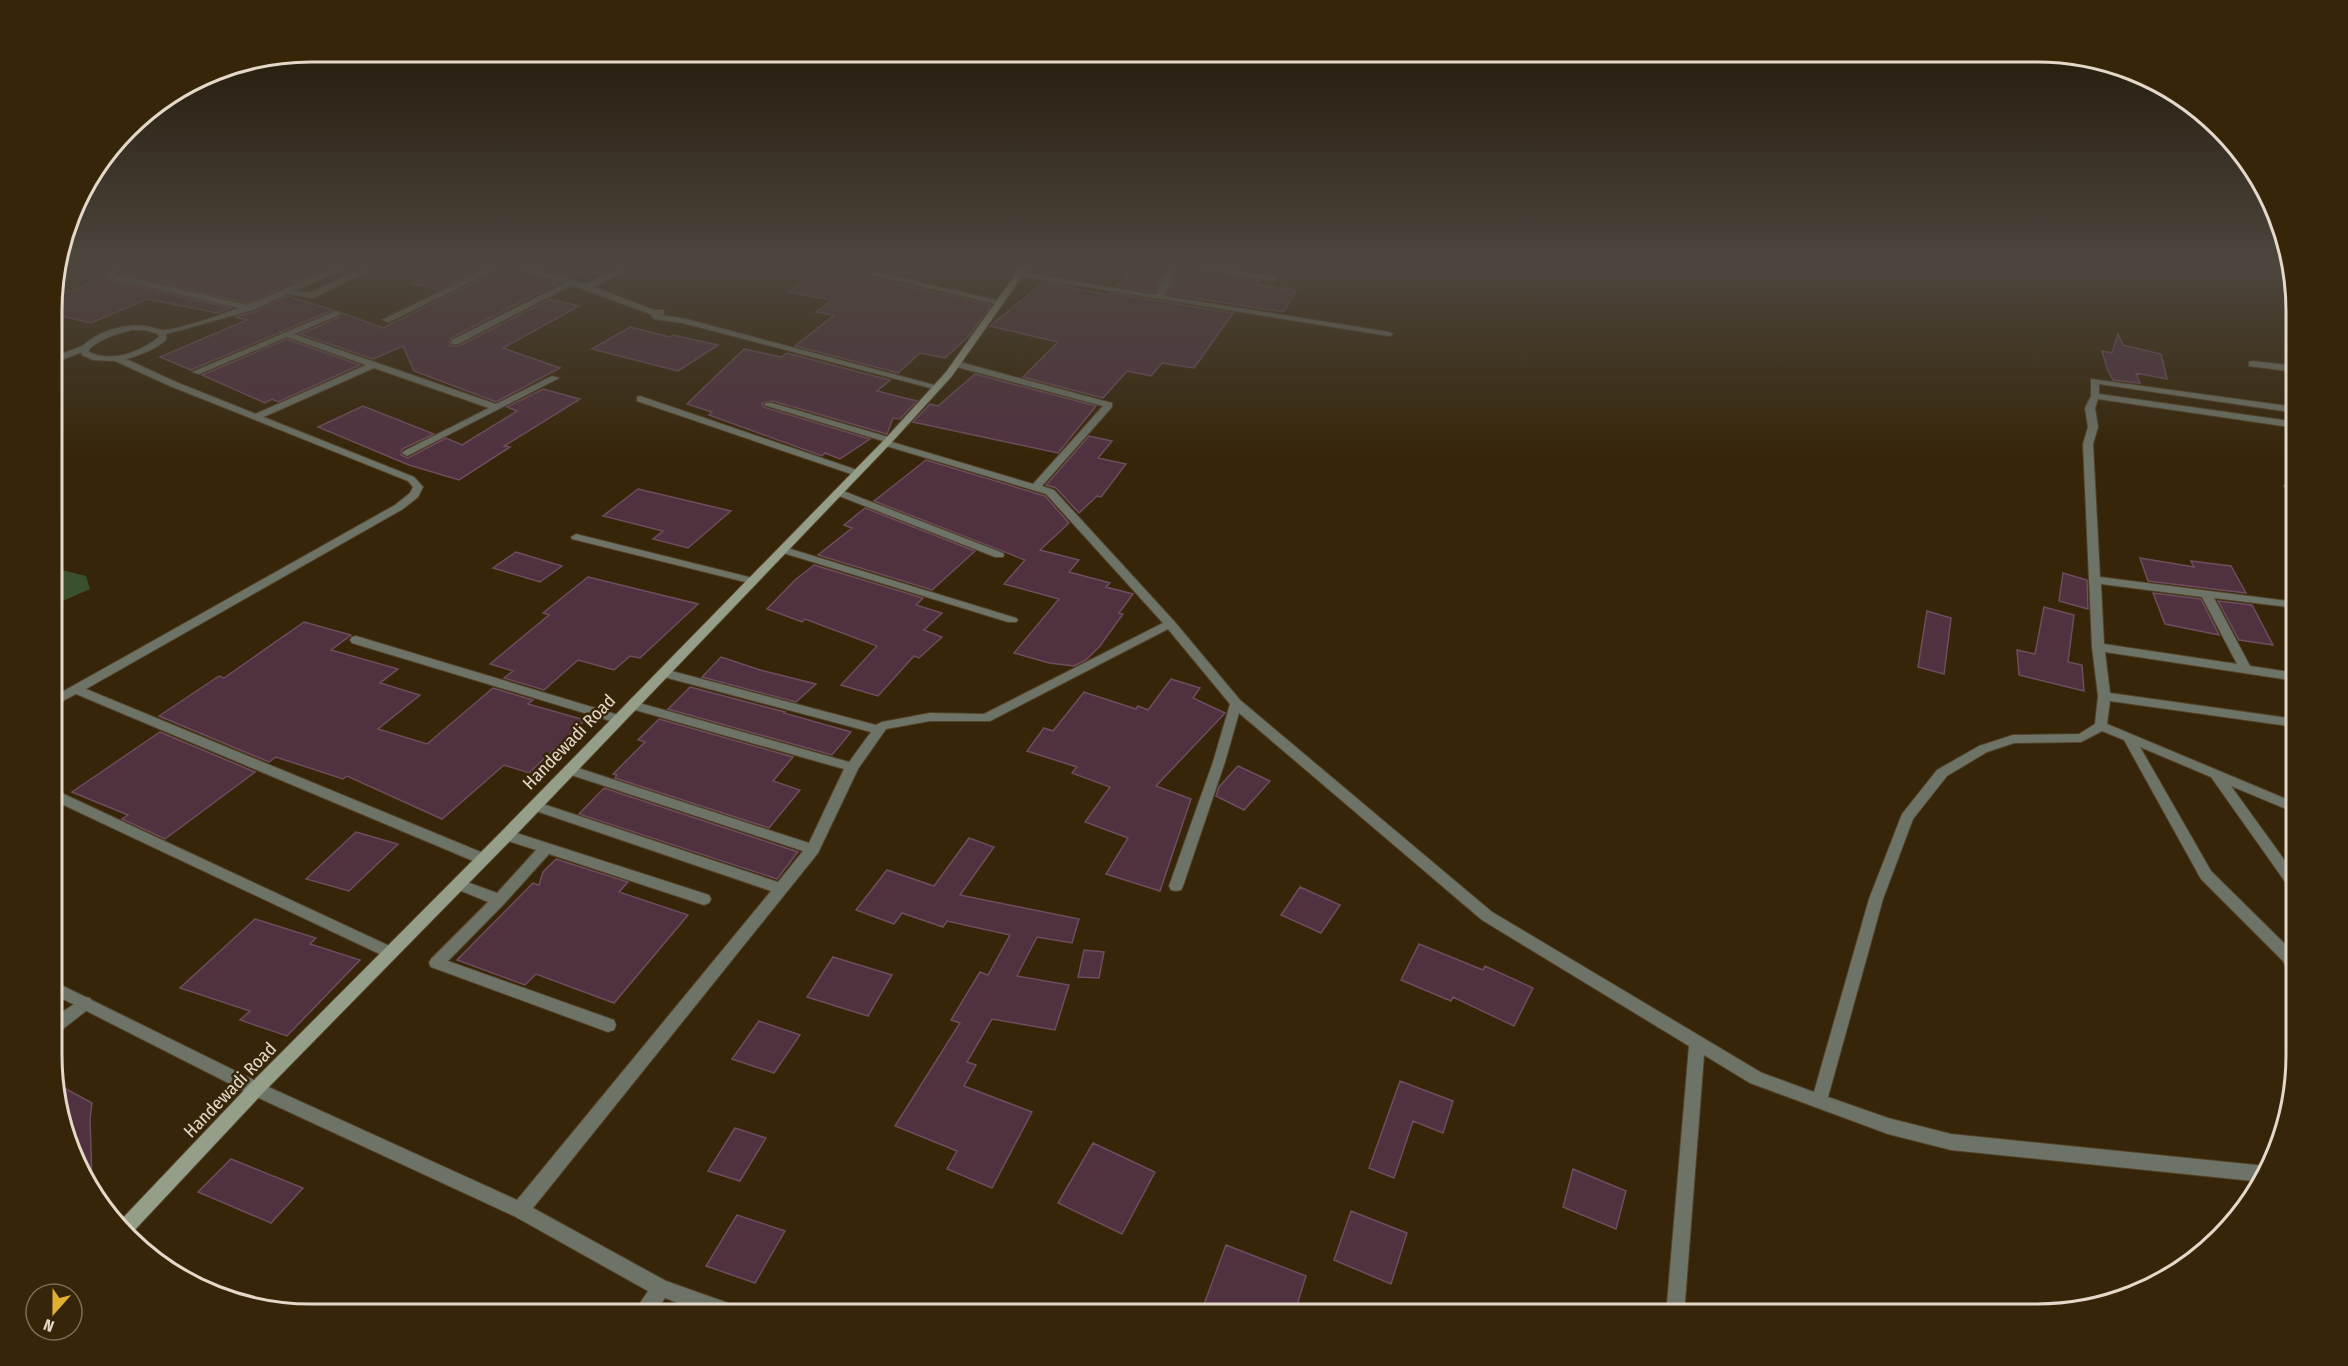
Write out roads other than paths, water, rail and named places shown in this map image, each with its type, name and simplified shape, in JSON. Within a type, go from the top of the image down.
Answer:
[{"type":"main road","name":"Handewadi Road","points":[[128,1225],[256,1089],[784,550],[938,387],[979,332]]},
{"type":"street","points":[[62,357],[85,348],[92,342],[115,332]]},
{"type":"street","points":[[158,332],[168,332]]},
{"type":"street","points":[[196,372],[292,332]]},
{"type":"street","points":[[455,342],[475,332]]},
{"type":"street","points":[[724,332],[938,387]]},
{"type":"street","points":[[1375,332],[1389,334]]},
{"type":"street","points":[[85,348],[85,353],[90,357],[116,358],[151,347],[162,338],[162,333]]},
{"type":"street","points":[[287,334],[495,407]]},
{"type":"street","points":[[62,697],[399,507],[414,495],[418,487],[406,477],[173,384],[116,358]]},
{"type":"street","points":[[2252,363],[2286,368]]},
{"type":"street","points":[[256,417],[373,364]]},
{"type":"street","points":[[956,364],[1109,405],[1035,488]]},
{"type":"street","points":[[407,453],[555,378]]},
{"type":"street","points":[[2101,726],[2104,696],[2098,647],[2088,444],[2093,427],[2090,408],[2094,396],[2094,381],[2286,409]]},
{"type":"street","points":[[2094,396],[2286,424]]},
{"type":"street","points":[[640,399],[857,473]]},
{"type":"street","points":[[769,405],[1050,492],[1170,624],[1236,703],[1487,916],[1756,1078],[1888,1126],[1951,1142],[2257,1173]]},
{"type":"street","points":[[838,492],[999,555]]},
{"type":"street","points":[[576,537],[753,581]]},
{"type":"street","points":[[784,550],[1012,620]]},
{"type":"street","points":[[2095,580],[2286,604]]},
{"type":"street","points":[[2206,594],[2246,670]]},
{"type":"street","points":[[520,1210],[813,849],[852,767],[882,726],[930,717],[986,717],[1170,624]]},
{"type":"street","points":[[356,640],[618,719]]},
{"type":"street","points":[[2098,647],[2286,676]]},
{"type":"street","points":[[664,673],[878,730]]},
{"type":"street","points":[[75,689],[483,859]]},
{"type":"street","points":[[2104,696],[2286,722]]},
{"type":"street","points":[[1176,886],[1219,762],[1236,703]]},
{"type":"street","points":[[632,705],[852,767]]},
{"type":"street","points":[[2101,726],[2286,804]]},
{"type":"street","points":[[1819,1101],[1876,899],[1907,817],[1942,773],[1983,749],[2013,739],[2081,738],[2101,726]]},
{"type":"street","points":[[2128,737],[2206,875],[2286,954]]},
{"type":"street","points":[[570,770],[813,849]]},
{"type":"street","points":[[2215,773],[2286,872]]},
{"type":"street","points":[[62,798],[391,953]]},
{"type":"street","points":[[535,806],[781,889]]},
{"type":"street","points":[[507,835],[704,899]]},
{"type":"street","points":[[546,848],[499,900],[436,963],[608,1025]]},
{"type":"street","points":[[459,884],[499,900]]},
{"type":"street","points":[[62,992],[256,1089],[520,1210],[661,1288],[705,1304]]},
{"type":"street","points":[[62,1020],[85,1003]]},
{"type":"street","points":[[1676,1304],[1697,1043]]},
{"type":"street","points":[[649,1304],[661,1288]]}]
